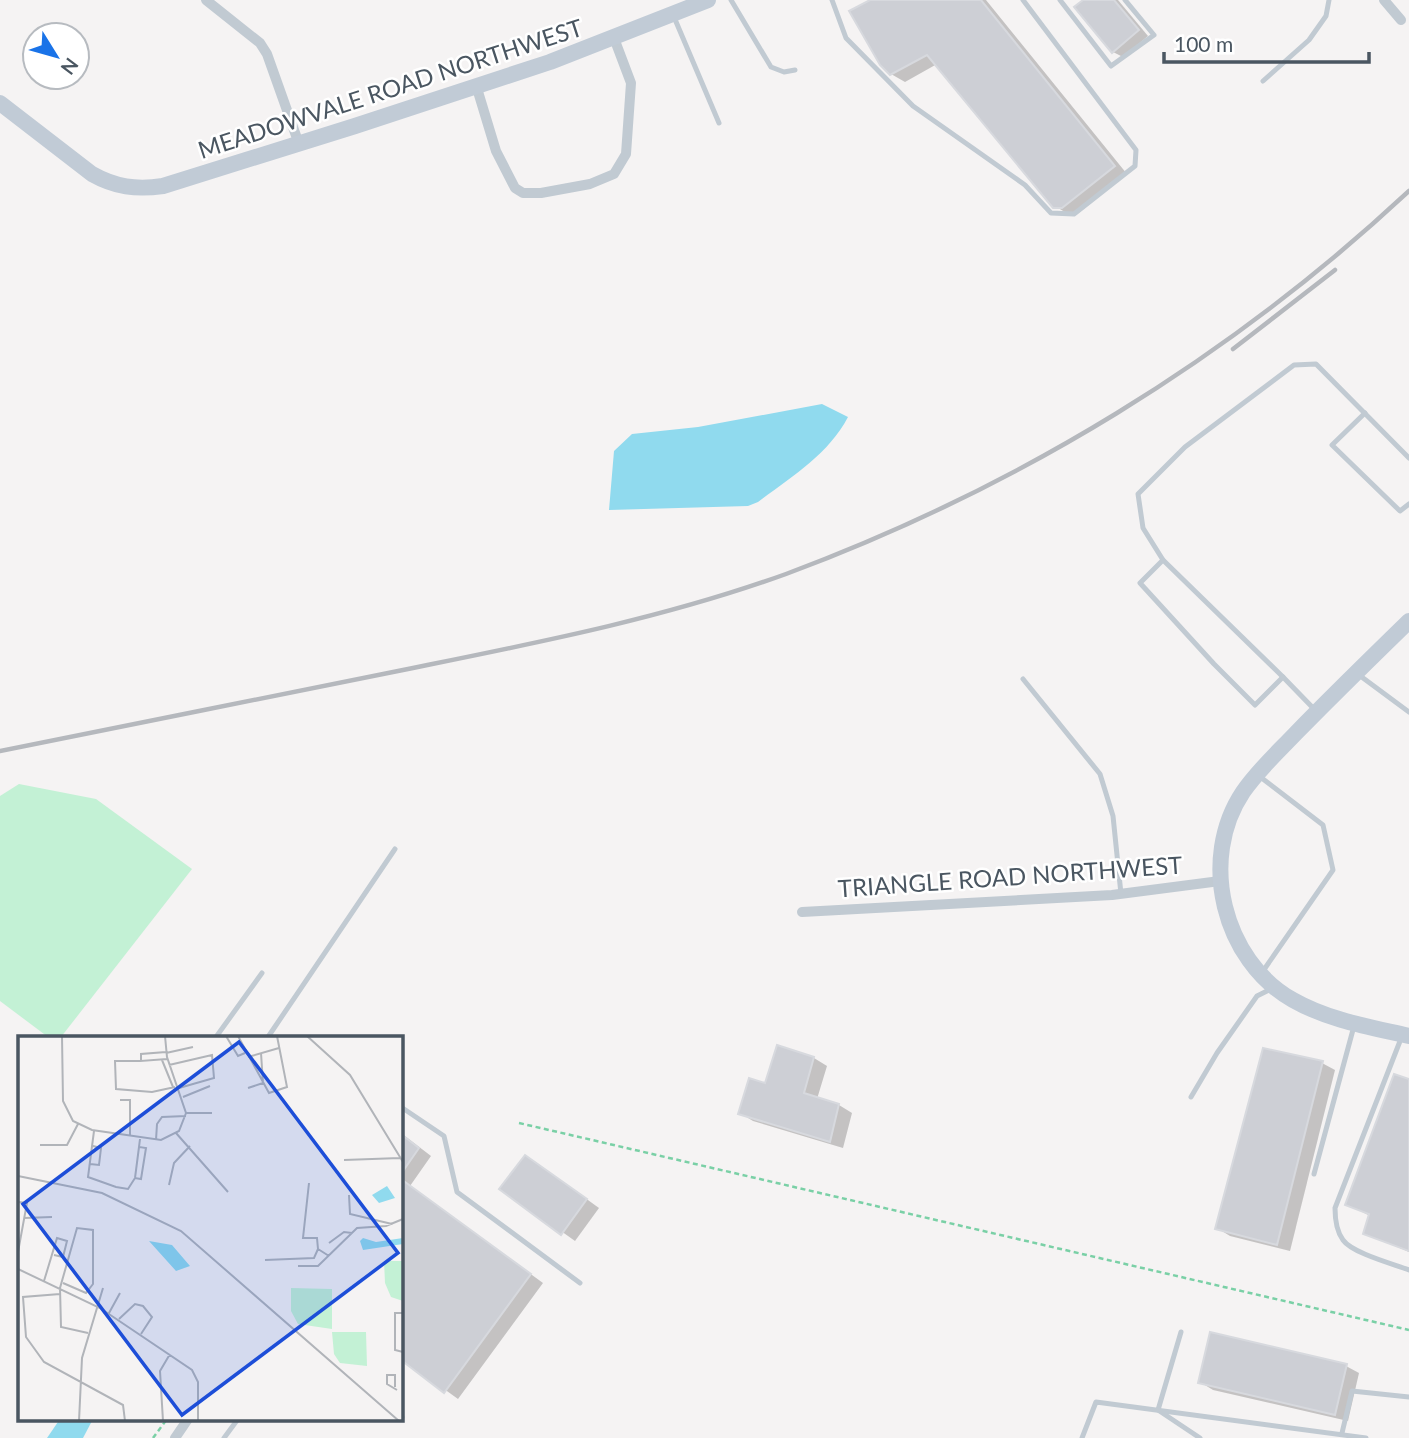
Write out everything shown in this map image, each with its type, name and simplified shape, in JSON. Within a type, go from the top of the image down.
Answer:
[{"type":"street","points":[[206,0],[245,30],[267,54],[299,144]]},
{"type":"street","name":"MEADOWVALE ROAD NORTHWEST","points":[[0,103],[92,174],[121,187],[144,189],[163,186],[299,144],[550,62],[708,0]]},
{"type":"street","points":[[1384,0],[1405,17]]},
{"type":"street","points":[[476,85],[496,151],[515,188],[523,192],[541,193],[590,184],[614,174],[626,154],[631,83],[614,38]]},
{"type":"street","points":[[1406,1036],[1310,1009],[1274,987],[1261,974],[1236,937],[1222,897],[1220,881],[1225,833],[1242,793],[1256,774],[1317,711],[1409,621]]},
{"type":"street","name":"TRIANGLE ROAD NORTHWEST","points":[[802,912],[1121,894],[1220,881]]},
{"type":"street","points":[[175,1438],[187,1420]]},
{"type":"lane","points":[[731,0],[771,67],[784,72],[795,70]]},
{"type":"lane","points":[[832,0],[846,38],[913,106],[1025,185],[1051,213],[1074,214],[1135,166],[1136,150],[1024,0]]},
{"type":"lane","points":[[1060,0],[1111,66],[1154,35],[1125,0]]},
{"type":"lane","points":[[1262,81],[1310,40],[1326,16],[1329,0]]},
{"type":"lane","points":[[673,14],[719,123]]},
{"type":"lane","points":[[1317,711],[1163,560],[1143,528],[1138,494],[1185,447],[1294,365],[1316,364],[1409,458]]},
{"type":"lane","points":[[1365,413],[1332,445],[1400,511],[1409,503]]},
{"type":"lane","points":[[1163,560],[1140,583],[1255,705],[1283,677]]},
{"type":"lane","points":[[1356,673],[1409,712]]},
{"type":"lane","points":[[1023,679],[1100,774],[1113,816],[1121,894]]},
{"type":"lane","points":[[1256,774],[1323,825],[1333,870],[1261,974]]},
{"type":"lane","points":[[269,1036],[395,849]]},
{"type":"lane","points":[[217,1036],[262,973]]},
{"type":"lane","points":[[1191,1097],[1217,1053],[1257,996],[1274,987]]},
{"type":"lane","points":[[1314,1174],[1355,1023]]},
{"type":"lane","points":[[1406,1036],[1335,1208],[1335,1219],[1343,1240],[1354,1248],[1409,1270]]},
{"type":"lane","points":[[402,1108],[443,1136],[457,1192],[580,1283]]},
{"type":"lane","points":[[1158,1410],[1181,1332]]},
{"type":"lane","points":[[1342,1433],[1352,1391],[1409,1397]]},
{"type":"lane","points":[[1082,1438],[1096,1402],[1366,1438]]},
{"type":"lane","points":[[1158,1410],[1200,1438]]},
{"type":"lane","points":[[224,1438],[237,1420]]},
{"type":"lane","points":[[1309,1438],[1312,1429]]},
{"type":"path","points":[[519,1123],[1409,1330]]},
{"type":"path","points":[[153,1438],[166,1420]]},
{"type":"green space","points":[[19,784],[96,799],[192,869],[62,1036],[47,1036],[0,1001],[0,796]]},
{"type":"water","points":[[822,404],[848,417],[840,431],[808,464],[758,502],[748,506],[609,510],[614,451],[632,434],[698,427]]},
{"type":"water","points":[[59,1420],[92,1420],[83,1438],[47,1438]]},
{"type":"building","points":[[870,0],[981,0],[1115,166],[1062,208],[1053,208],[927,55],[890,75],[880,65],[849,11]]},
{"type":"building","points":[[1083,0],[1114,0],[1139,30],[1112,53],[1074,7]]},
{"type":"building","points":[[777,1045],[814,1057],[804,1093],[839,1104],[830,1142],[738,1114],[749,1078],[765,1083]]},
{"type":"building","points":[[1263,1048],[1323,1061],[1277,1245],[1215,1229]]},
{"type":"building","points":[[1394,1074],[1409,1079],[1409,1251],[1363,1234],[1369,1214],[1345,1205]]},
{"type":"building","points":[[402,1135],[419,1148],[402,1173]]},
{"type":"building","points":[[525,1155],[587,1199],[561,1235],[499,1189]]},
{"type":"building","points":[[402,1180],[531,1274],[444,1393],[402,1361]]},
{"type":"building","points":[[1210,1332],[1347,1364],[1335,1415],[1198,1383]]},
{"type":"railway","points":[[0,751],[548,640],[644,617],[739,590],[872,540],[955,502],[1037,459],[1117,413],[1194,363],[1268,310],[1340,252],[1409,191]]},
{"type":"railway","points":[[1233,349],[1335,270]]}]
